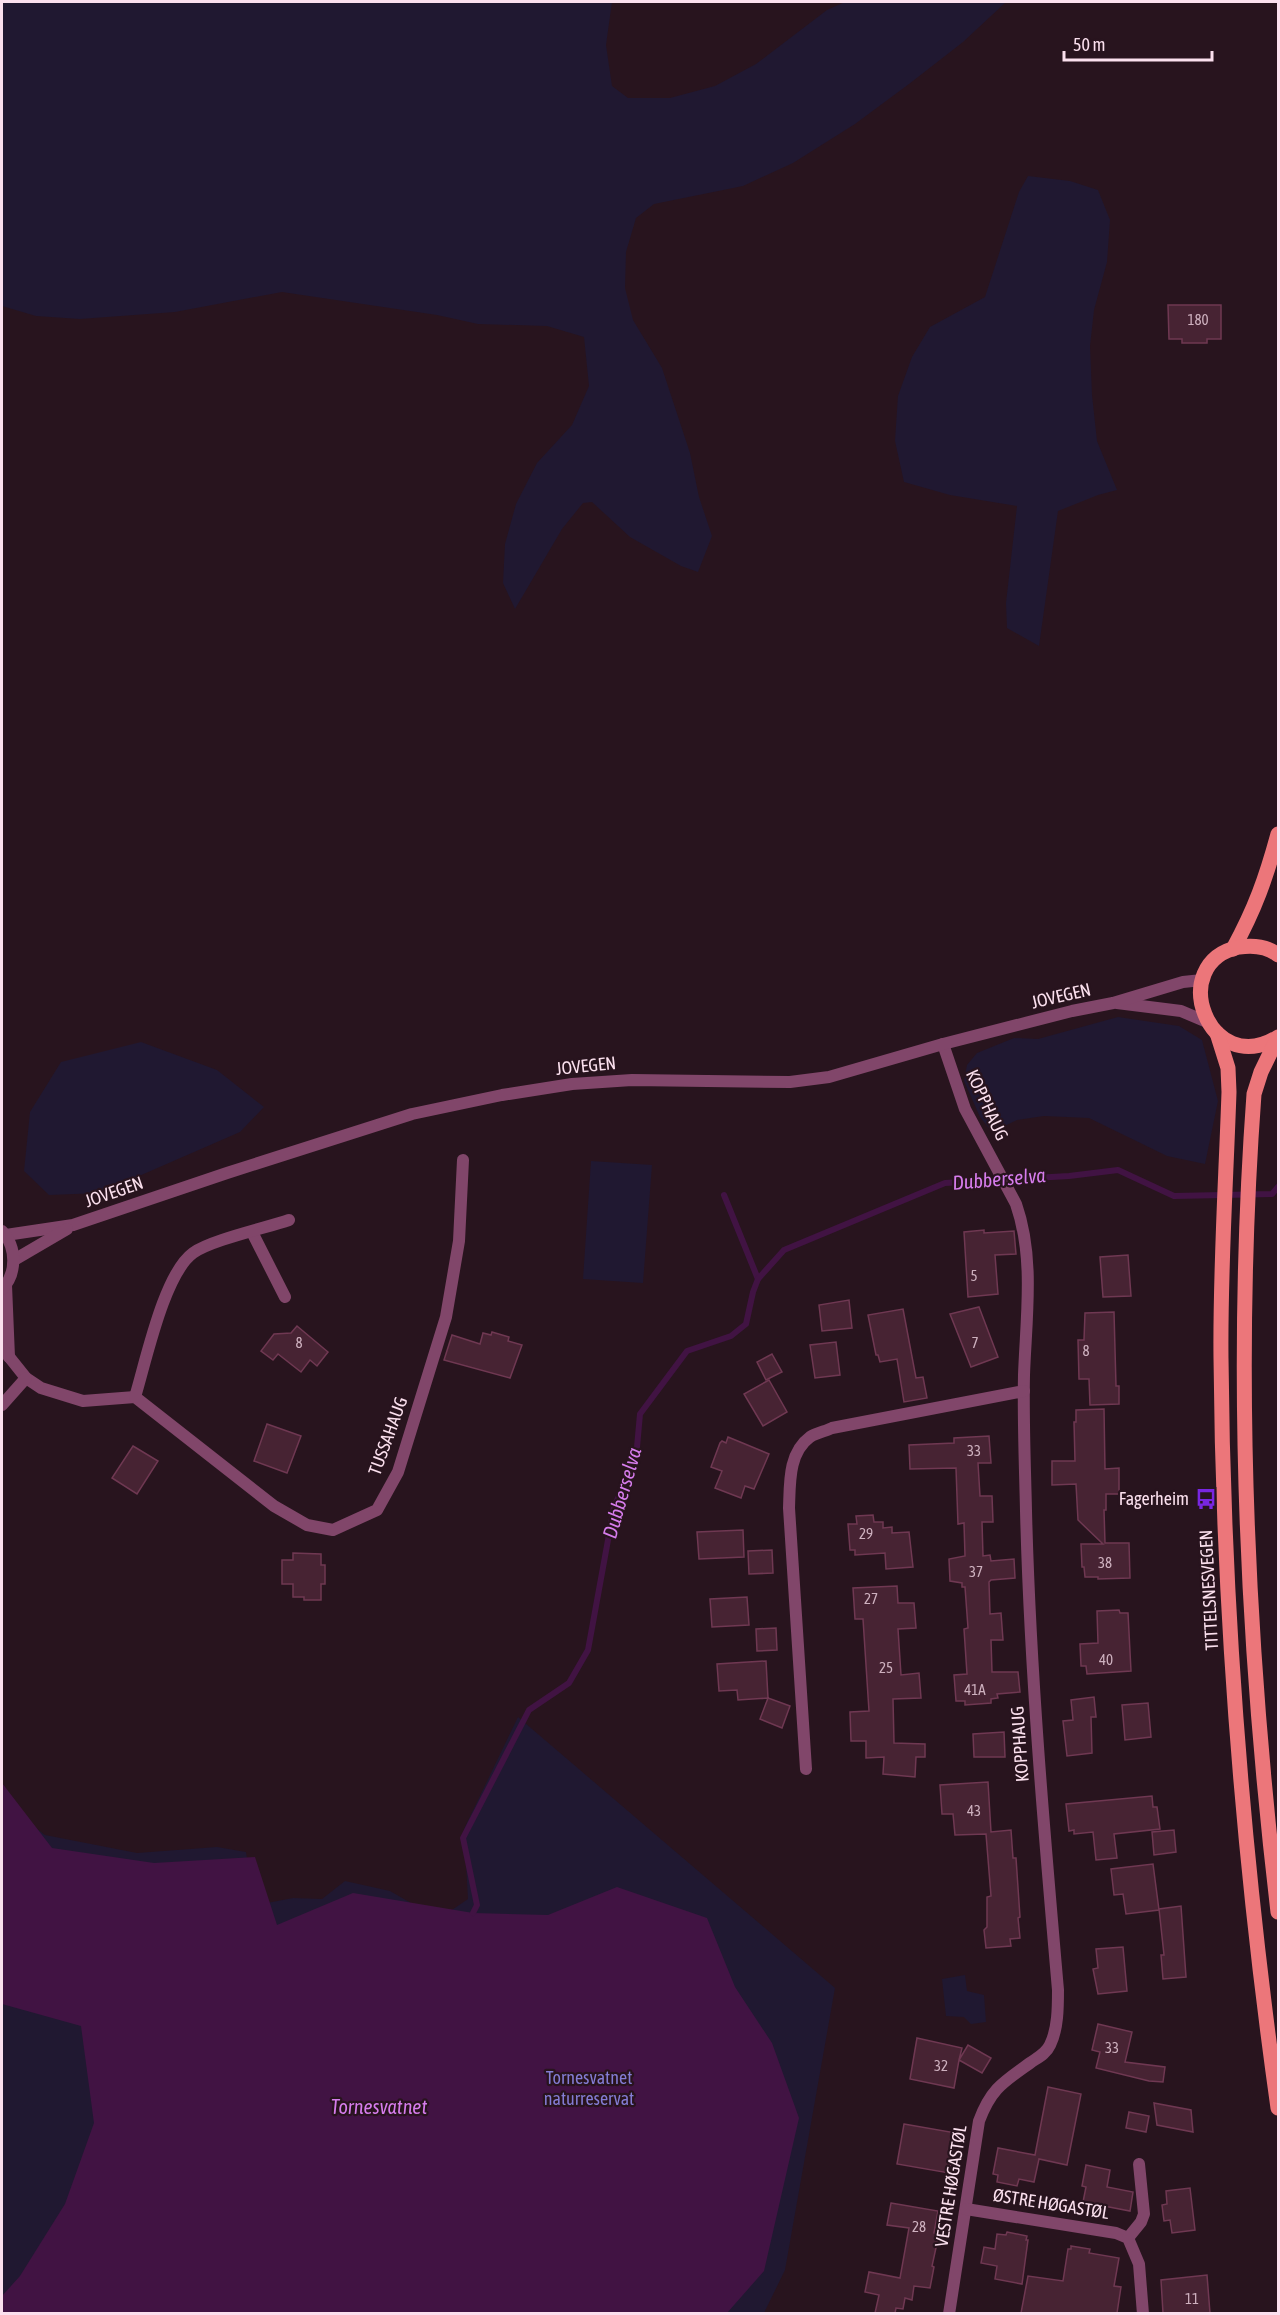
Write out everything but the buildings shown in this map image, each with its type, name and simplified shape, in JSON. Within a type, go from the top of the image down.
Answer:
[{"type":"main road","points":[[1233,949],[1263,889],[1278,834]]},
{"type":"main road","points":[[1203,980],[1214,961],[1233,949],[1247,946],[1262,947],[1278,955]]},
{"type":"main road","name":"TITTELSNESVEGEN","points":[[1203,980],[1200,994],[1201,1009],[1212,1028],[1228,1068],[1221,1355],[1226,1575],[1252,1890],[1278,2108]]},
{"type":"main road","points":[[1212,1028],[1230,1042],[1246,1046],[1262,1045],[1278,1038]]},
{"type":"main road","points":[[1278,1038],[1261,1072],[1254,1094],[1246,1247],[1244,1355],[1250,1573],[1261,1740],[1278,1912]]},
{"type":"street","name":"JOVEGEN","points":[[14,1260],[74,1226],[227,1173],[412,1114],[502,1095],[572,1084],[632,1080],[790,1082],[829,1077],[943,1044],[1113,1003],[1183,982],[1203,980]]},
{"type":"street","name":"JOVEGEN","points":[[1113,1003],[1181,1011],[1212,1028]]},
{"type":"street","name":"KOPPHAUG","points":[[943,1044],[965,1109],[1005,1181],[1022,1220],[1028,1253],[1024,1391],[1030,1608],[1041,1790],[1058,1999],[1055,2029],[1050,2046],[1043,2054],[1013,2076]]},
{"type":"street","name":"TUSSAHAUG","points":[[135,1397],[274,1506],[307,1525],[333,1530],[377,1510],[398,1472],[446,1317],[459,1241],[463,1160]]},
{"type":"street","points":[[4,1233],[12,1247],[14,1260],[12,1273],[4,1287],[5,1352],[26,1378],[41,1388],[84,1401],[135,1397],[169,1286],[179,1268],[193,1253],[210,1245],[289,1220]]},
{"type":"street","name":"JOVEGEN","points":[[4,1233],[74,1226]]},
{"type":"street","points":[[252,1232],[285,1297]]},
{"type":"street","points":[[2,1405],[26,1378]]},
{"type":"street","points":[[806,1769],[789,1508],[790,1474],[796,1453],[810,1437],[832,1428],[1024,1391]]},
{"type":"street","name":"VESTRE HØGASTØL","points":[[949,2313],[979,2121],[987,2100],[999,2085],[1013,2076]]},
{"type":"street","name":"ØSTRE HØGASTØL","points":[[1128,2238],[1141,2222],[1144,2214],[1139,2164]]},
{"type":"street","name":"ØSTRE HØGASTØL","points":[[966,2209],[1116,2233],[1128,2238],[1139,2264],[1143,2313]]},
{"type":"green space","points":[[2,2],[612,2],[606,45],[612,86],[628,98],[670,98],[715,86],[756,64],[827,10],[845,2],[1006,2],[963,42],[909,84],[855,124],[793,163],[743,186],[654,204],[636,218],[626,252],[625,288],[633,320],[662,368],[690,453],[699,497],[712,536],[698,572],[681,566],[630,537],[592,502],[583,503],[562,529],[515,609],[503,583],[505,544],[516,504],[537,463],[572,425],[589,386],[584,337],[547,326],[478,324],[437,315],[282,292],[175,312],[80,319],[36,316],[2,306]]},
{"type":"green space","points":[[1028,176],[1070,181],[1098,190],[1110,220],[1107,262],[1094,310],[1090,346],[1097,441],[1117,490],[1058,511],[1039,646],[1007,628],[1006,603],[1017,506],[950,495],[904,482],[895,441],[898,396],[912,357],[930,327],[985,297],[1019,192]]},
{"type":"green space","points":[[1118,1017],[1179,1026],[1202,1040],[1218,1101],[1205,1164],[1167,1156],[1089,1118],[1044,1116],[1017,1120],[992,1132],[980,1117],[964,1081],[967,1065],[977,1053],[1014,1038],[1038,1039]]},
{"type":"green space","points":[[141,1042],[217,1070],[264,1107],[240,1132],[100,1193],[49,1195],[24,1171],[30,1112],[61,1062]]},
{"type":"green space","points":[[591,1161],[652,1165],[643,1283],[583,1279]]},
{"type":"green space","name":"Tornesvatnet","points":[[518,1717],[835,1988],[785,2270],[764,2313],[2,2313],[2,1792],[28,1822],[45,1835],[137,1853],[217,1847],[246,1852],[248,1865],[262,1904],[293,1898],[322,1899],[345,1881],[390,1891],[418,1907],[446,1914],[468,1899],[464,1829]]},
{"type":"green space","points":[[965,1975],[967,1991],[984,1995],[986,2022],[971,2024],[964,2017],[946,2016],[942,1979]]},
{"type":"water","name":"Tornesvatnet","points":[[2,1783],[52,1848],[154,1863],[255,1857],[277,1925],[353,1893],[473,1913],[548,1915],[617,1887],[707,1918],[735,1987],[772,2043],[799,2118],[764,2271],[727,2313],[2,2313],[2,2296],[20,2276],[65,2204],[94,2123],[81,2026],[2,2004]]},
{"type":"waterway","name":"Dubberselva","points":[[473,1913],[477,1905],[463,1838],[529,1710],[569,1683],[588,1650],[614,1507],[636,1458],[640,1414],[687,1351],[731,1336],[746,1324],[758,1279],[784,1250],[945,1183],[1069,1176],[1118,1170],[1174,1196],[1272,1194],[1278,1187]]},
{"type":"waterway","points":[[724,1195],[758,1279]]},
{"type":"place","name":"Fagerheim","points":[[1206,1499]]},
{"type":"park label","name":"Tornesvatnet naturreservat","points":[[589,2088]]}]
